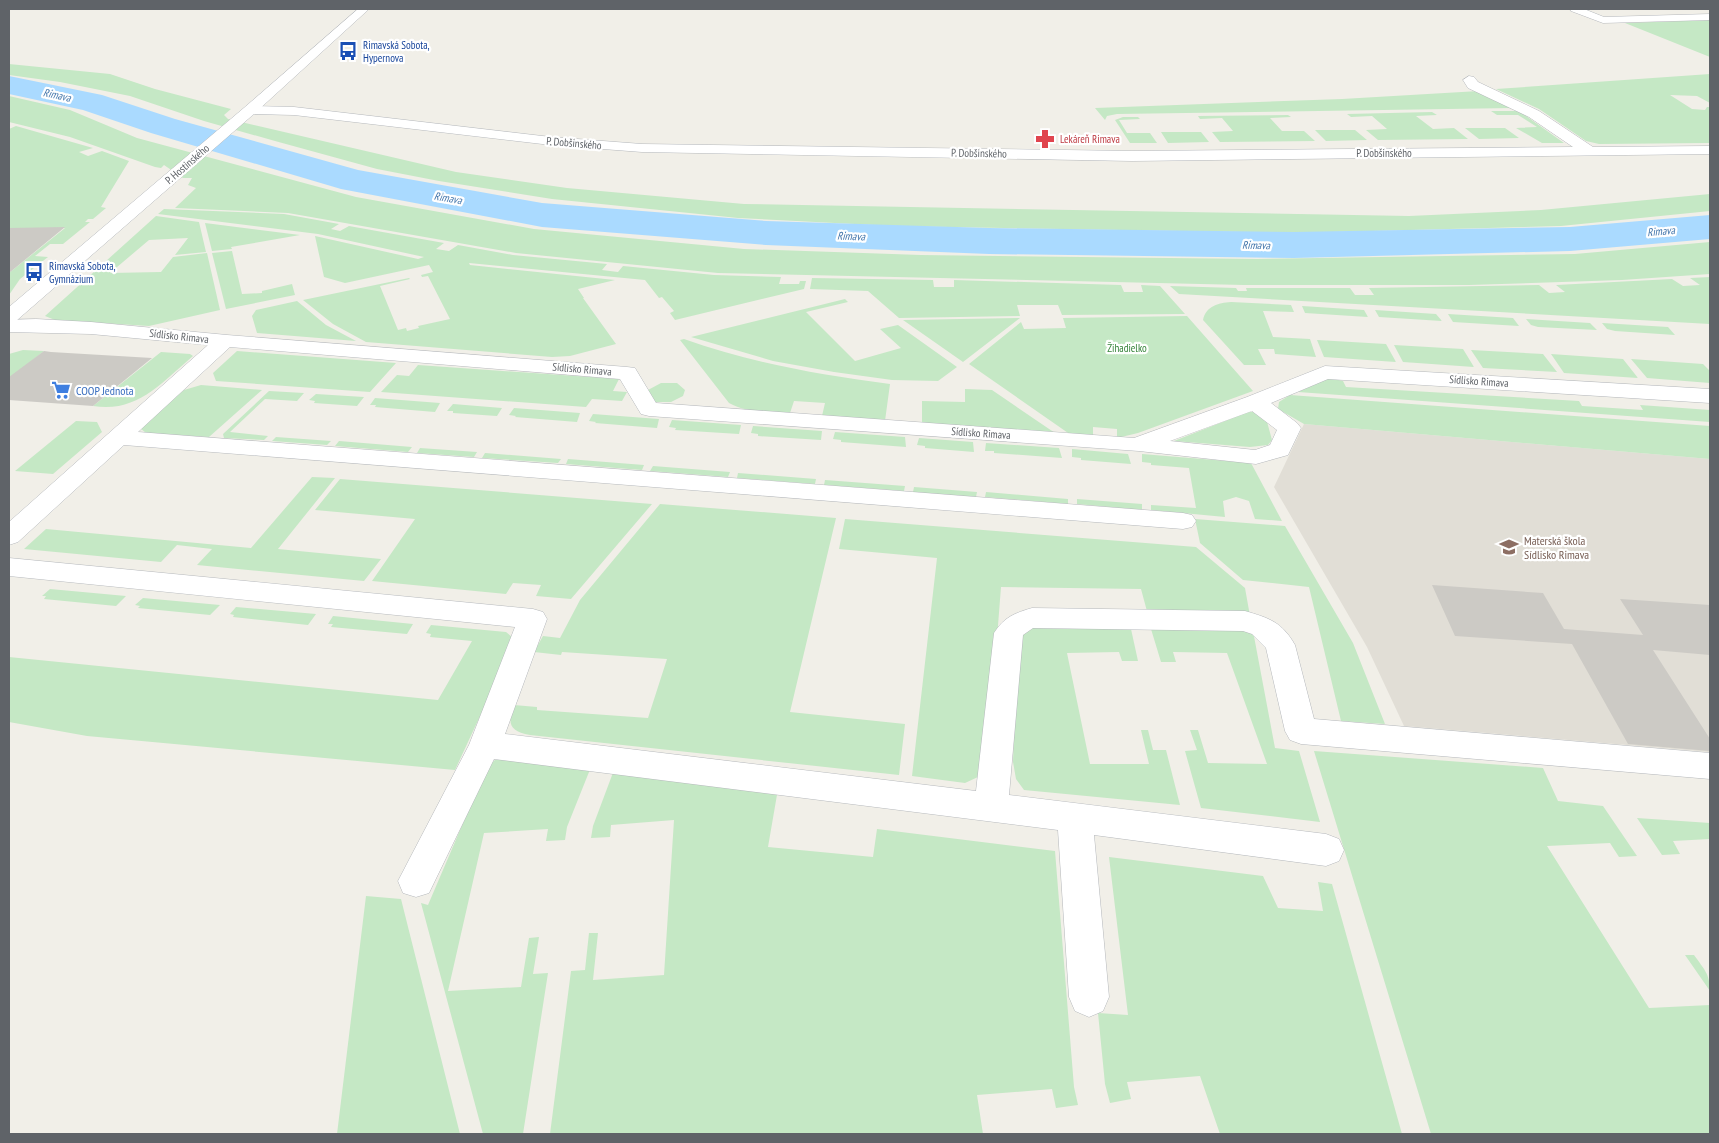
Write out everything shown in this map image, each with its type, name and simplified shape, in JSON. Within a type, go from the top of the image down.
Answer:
[{"type":"street","name":"P. Hostinského","points":[[9,317],[364,9]]},
{"type":"street","points":[[1575,9],[1603,20],[1710,17]]},
{"type":"street","points":[[1469,80],[1473,85],[1534,114],[1589,151]]},
{"type":"street","name":"P. Dobšinského","points":[[246,113],[294,112],[559,142],[642,148],[1132,156],[1710,150]]},
{"type":"street","name":"Sídlisko Rimava","points":[[9,326],[31,325],[139,332],[225,341],[627,373],[649,409],[1136,444],[1256,457],[1280,450],[1289,428],[1255,402]]},
{"type":"street","points":[[9,536],[225,341]]},
{"type":"street","name":"Sídlisko Rimava","points":[[1136,444],[1255,402],[1325,372],[1710,396]]},
{"type":"street","points":[[117,437],[1183,521]]},
{"type":"street","points":[[9,567],[533,619],[485,744],[416,881]]},
{"type":"street","points":[[991,807],[1009,633],[1014,625],[1020,621],[1032,618],[1245,621],[1262,627],[1280,645],[1301,731],[1710,766]]},
{"type":"street","points":[[485,744],[1326,850]]},
{"type":"street","points":[[1074,818],[1089,997]]},
{"type":"shaded area","name":"Materská škola Sídlisko Rimava","points":[[1304,424],[1710,459],[1710,752],[1404,726],[1367,647],[1274,487]]},
{"type":"green space","points":[[1710,20],[1710,57],[1625,23]]},
{"type":"green space","points":[[9,64],[110,74],[155,89],[231,109],[224,115],[228,119],[456,172],[567,188],[744,204],[1409,216],[1541,210],[1710,194],[1710,211],[1561,226],[1295,233],[893,226],[738,218],[552,199],[377,169],[204,121],[130,96],[60,82],[9,75]]},
{"type":"green space","points":[[1710,74],[1710,103],[1697,96],[1670,95],[1692,109],[1705,110],[1707,107],[1710,107],[1710,143],[1599,144],[1586,141],[1539,109],[1496,89]]},
{"type":"green space","points":[[1479,91],[1513,108],[1117,114],[1107,116],[1105,120],[1095,108],[1342,99]]},
{"type":"green space","points":[[9,96],[70,110],[137,138],[356,197],[534,229],[744,249],[921,255],[1257,259],[1575,254],[1710,242],[1710,274],[1622,280],[1469,285],[1244,285],[718,273],[516,253],[288,213],[175,208],[196,188],[188,185],[192,178],[183,178],[164,165],[161,168],[155,167],[70,137],[9,122]]},
{"type":"green space","points":[[1491,111],[1519,111],[1564,143],[1542,143],[1516,128],[1537,127],[1518,115],[1497,115]]},
{"type":"green space","points":[[1432,112],[1437,115],[1416,116],[1433,129],[1454,128],[1468,139],[1378,140],[1366,130],[1387,129],[1372,116],[1351,117],[1347,114]]},
{"type":"green space","points":[[1288,115],[1291,117],[1270,118],[1282,131],[1304,131],[1315,141],[1220,142],[1212,132],[1233,131],[1222,118],[1200,119],[1198,116]]},
{"type":"green space","points":[[1123,117],[1138,117],[1140,119],[1119,120],[1127,133],[1150,133],[1157,143],[1130,143],[1115,120]]},
{"type":"green space","points":[[16,126],[93,148],[79,152],[88,156],[102,151],[129,161],[101,207],[106,208],[93,219],[88,219],[85,222],[90,222],[63,244],[50,244],[35,256],[48,257],[20,279],[9,295],[9,273],[65,228],[9,228],[9,129]]},
{"type":"green space","points":[[1465,128],[1505,128],[1519,138],[1479,139]]},
{"type":"green space","points":[[1315,130],[1355,130],[1367,140],[1326,141]]},
{"type":"green space","points":[[1161,132],[1201,132],[1209,142],[1168,143]]},
{"type":"green space","points":[[164,209],[284,214],[339,224],[331,229],[340,231],[349,226],[444,243],[436,249],[449,251],[458,245],[513,255],[607,264],[602,270],[618,272],[623,266],[714,275],[781,277],[779,284],[799,284],[800,281],[806,281],[804,289],[675,320],[670,313],[674,311],[662,297],[659,298],[645,280],[469,263],[470,265],[615,280],[578,289],[616,344],[570,356],[552,357],[366,342],[333,324],[303,300],[409,278],[380,286],[398,330],[406,328],[407,331],[419,328],[418,326],[450,319],[428,276],[422,277],[421,275],[433,272],[429,265],[345,283],[324,277],[315,236],[418,259],[424,257],[318,234],[158,214]]},
{"type":"green space","points":[[156,216],[199,222],[206,252],[175,255],[188,238],[149,240],[110,273],[161,272],[173,257],[207,253],[220,310],[149,326],[55,320],[45,316]]},
{"type":"green space","points":[[205,223],[300,235],[231,247],[232,249],[212,251]]},
{"type":"green space","points":[[232,251],[242,294],[262,293],[262,291],[292,284],[295,295],[226,309],[212,253]]},
{"type":"green space","points":[[1710,277],[1710,324],[1179,294],[1170,286],[1236,288],[1238,291],[1247,291],[1246,288],[1350,288],[1355,295],[1374,295],[1369,288],[1539,285],[1549,293],[1565,292],[1556,285],[1672,279],[1683,286],[1700,285],[1690,278]]},
{"type":"green space","points":[[812,278],[933,280],[934,287],[954,287],[954,280],[1121,285],[1124,292],[1143,292],[1141,285],[1160,286],[1185,314],[1062,315],[1058,305],[1017,305],[1020,316],[899,318],[868,291],[810,289]]},
{"type":"green space","points":[[845,299],[848,302],[806,312],[855,361],[901,348],[880,329],[898,325],[957,367],[938,381],[892,380],[773,361],[691,337]]},
{"type":"green space","points":[[297,301],[326,325],[356,341],[257,333],[252,316],[256,310]]},
{"type":"green space","points":[[1231,302],[1291,305],[1294,312],[1263,311],[1273,337],[1310,339],[1316,357],[1275,354],[1274,349],[1258,349],[1266,365],[1244,365],[1203,320],[1207,311],[1213,306]]},
{"type":"green space","points":[[1302,306],[1364,310],[1368,317],[1305,313]]},
{"type":"green space","points":[[1375,310],[1436,314],[1442,321],[1379,317]]},
{"type":"green space","points":[[1448,314],[1513,318],[1519,326],[1453,322]]},
{"type":"green space","name":"Žihadielko","points":[[1187,316],[1253,391],[1138,433],[1117,438],[1117,429],[1093,427],[1093,436],[1071,435],[969,364],[1021,322],[1024,329],[1066,328],[1063,318]]},
{"type":"green space","points":[[1020,318],[963,362],[903,320]]},
{"type":"green space","points":[[1526,319],[1590,323],[1597,330],[1538,327],[1531,325]]},
{"type":"green space","points":[[1602,323],[1668,327],[1675,335],[1615,331],[1607,329]]},
{"type":"green space","points":[[684,339],[735,355],[786,367],[890,384],[885,421],[822,416],[825,403],[794,401],[790,413],[743,409],[729,403],[680,340]]},
{"type":"green space","points":[[1317,340],[1386,344],[1396,362],[1324,357]]},
{"type":"green space","points":[[1394,345],[1463,349],[1474,367],[1403,362]]},
{"type":"green space","points":[[23,350],[44,351],[9,379],[9,354]]},
{"type":"green space","points":[[1471,350],[1543,354],[1557,372],[1483,368]]},
{"type":"green space","points":[[237,351],[396,363],[370,392],[216,381],[213,373]]},
{"type":"green space","points":[[161,352],[190,354],[193,356],[158,386],[135,401],[109,407],[93,406]]},
{"type":"green space","points":[[1551,354],[1623,359],[1638,378],[1564,373]]},
{"type":"green space","points":[[1631,359],[1703,364],[1710,371],[1710,383],[1647,378]]},
{"type":"green space","points":[[418,365],[619,379],[613,391],[627,392],[622,401],[592,399],[586,407],[381,392],[397,375],[409,376]]},
{"type":"green space","points":[[1329,378],[1343,381],[1346,387],[1579,401],[1582,406],[1643,410],[1640,405],[1710,410],[1710,422],[1298,392]]},
{"type":"green space","points":[[661,383],[677,383],[685,390],[683,396],[671,402],[654,402],[648,390]]},
{"type":"green space","points":[[201,385],[262,390],[209,437],[146,433],[140,428],[184,390]]},
{"type":"green space","points":[[965,389],[992,390],[1055,433],[922,424],[922,401],[965,402]]},
{"type":"green space","points":[[269,391],[304,393],[297,401],[265,399],[230,432],[268,436],[264,440],[224,438],[223,434]]},
{"type":"green space","points":[[316,394],[364,397],[357,406],[314,403],[315,401],[309,400]]},
{"type":"green space","points":[[1290,395],[1710,426],[1710,459],[1304,424],[1278,409],[1279,402]]},
{"type":"green space","points":[[375,398],[440,403],[435,412],[375,407],[376,405],[370,405]]},
{"type":"green space","points":[[453,404],[502,408],[497,416],[447,411]]},
{"type":"green space","points":[[514,408],[580,413],[577,422],[509,415]]},
{"type":"green space","points":[[1248,412],[1253,412],[1266,418],[1272,440],[1268,445],[1250,447],[1174,441]]},
{"type":"green space","points":[[593,414],[659,419],[657,428],[595,423],[589,421]]},
{"type":"green space","points":[[672,420],[741,425],[739,434],[675,430],[676,428],[669,427]]},
{"type":"green space","points":[[76,421],[97,422],[102,432],[53,474],[15,471]]},
{"type":"green space","points":[[753,426],[822,431],[821,440],[758,436],[758,434],[751,433]]},
{"type":"green space","points":[[835,432],[905,437],[906,447],[841,442],[841,440],[833,439]]},
{"type":"green space","points":[[276,437],[331,441],[327,445],[272,441]]},
{"type":"green space","points":[[919,438],[973,442],[974,452],[925,448],[925,446],[917,445]]},
{"type":"green space","points":[[339,441],[412,447],[408,452],[335,446]]},
{"type":"green space","points":[[986,443],[1059,448],[1062,458],[994,453],[994,451],[985,451]]},
{"type":"green space","points":[[420,448],[477,452],[474,457],[417,453]]},
{"type":"green space","points":[[1072,449],[1128,454],[1131,464],[1081,460],[1081,458],[1072,457]]},
{"type":"green space","points":[[485,453],[561,459],[558,463],[482,458]]},
{"type":"green space","points":[[1142,454],[1251,463],[1282,521],[1255,519],[1249,501],[1236,497],[1223,501],[1225,517],[1151,510],[1151,505],[1196,508],[1189,468],[1151,465],[1151,463],[1142,462]]},
{"type":"green space","points":[[568,459],[644,465],[642,470],[566,464]]},
{"type":"green space","points":[[653,466],[730,472],[728,477],[650,471]]},
{"type":"green space","points":[[738,473],[816,479],[815,484],[737,478]]},
{"type":"green space","points":[[312,477],[335,478],[278,549],[381,559],[364,581],[197,565],[212,549],[177,545],[161,562],[24,549],[46,529],[251,548]]},
{"type":"green space","points":[[340,479],[652,504],[571,599],[536,596],[541,585],[513,583],[506,594],[372,581],[415,519],[315,510]]},
{"type":"green space","points":[[825,480],[905,486],[904,491],[824,485]]},
{"type":"green space","points":[[914,487],[977,492],[976,497],[913,492]]},
{"type":"green space","points":[[986,492],[1068,499],[1068,504],[985,497]]},
{"type":"green space","points":[[1077,499],[1142,504],[1142,510],[1077,504]]},
{"type":"green space","points":[[660,504],[836,518],[790,712],[905,724],[899,775],[530,735],[514,728],[510,721],[514,705],[537,707],[537,710],[648,718],[667,659],[562,652],[561,655],[534,652],[543,636],[560,638],[580,600]]},
{"type":"green space","points":[[845,519],[1196,547],[1245,588],[1250,616],[1148,615],[1141,589],[1001,587],[987,766],[978,777],[965,783],[912,776],[937,558],[839,549]]},
{"type":"green space","points":[[1195,519],[1285,526],[1353,643],[1385,724],[1341,721],[1309,587],[1243,580],[1200,543]]},
{"type":"green space","points":[[50,589],[126,596],[116,606],[44,599],[46,596],[42,596]]},
{"type":"green space","points":[[143,598],[220,605],[210,615],[138,608],[140,606],[135,605]]},
{"type":"green space","points":[[236,607],[316,614],[308,625],[233,617],[234,615],[230,614]]},
{"type":"green space","points":[[333,616],[413,624],[407,634],[331,627],[333,624],[328,624]]},
{"type":"green space","points":[[431,625],[506,632],[512,637],[514,643],[455,770],[87,736],[9,722],[9,657],[438,700],[472,641],[430,637],[431,634],[426,633]]},
{"type":"green space","points":[[1033,628],[1131,629],[1138,661],[1122,661],[1119,652],[1067,653],[1090,764],[1149,764],[1141,730],[1148,730],[1153,750],[1166,750],[1180,805],[1024,790],[1016,779],[1013,762],[1017,638]]},
{"type":"green space","points":[[1151,629],[1253,631],[1275,748],[1299,751],[1320,822],[1201,808],[1185,751],[1197,750],[1190,730],[1198,730],[1208,763],[1267,764],[1227,653],[1173,652],[1176,662],[1161,662]]},
{"type":"green space","points":[[1314,751],[1543,768],[1558,801],[1603,806],[1637,856],[1619,857],[1610,843],[1547,846],[1649,1008],[1710,1005],[1710,1134],[1431,1134]]},
{"type":"green space","points":[[506,758],[591,767],[567,827],[565,840],[546,841],[548,829],[484,833],[448,991],[521,987],[529,938],[539,937],[533,974],[548,973],[523,1134],[483,1134],[421,903],[428,905],[487,767],[495,760]]},
{"type":"green space","points":[[614,770],[778,789],[768,847],[873,857],[877,829],[1055,851],[1074,1087],[1078,1105],[1056,1108],[1052,1089],[977,1095],[983,1134],[550,1134],[571,971],[585,970],[589,933],[598,933],[593,980],[664,975],[674,820],[611,825],[610,837],[591,838],[593,826]]},
{"type":"green space","points":[[1637,818],[1710,823],[1710,839],[1673,841],[1680,854],[1662,855]]},
{"type":"green space","points":[[1109,857],[1263,876],[1278,908],[1323,911],[1318,882],[1332,884],[1402,1134],[1220,1134],[1200,1076],[1127,1082],[1131,1099],[1110,1103],[1105,1084],[1098,1013],[1128,1015]]},
{"type":"green space","points":[[366,896],[401,899],[460,1134],[337,1134]]},
{"type":"green space","points":[[1685,955],[1694,955],[1708,976],[1710,991]]},
{"type":"building","points":[[65,227],[9,273],[9,228]]},
{"type":"building","name":"COOP Jednota","points":[[44,351],[152,358],[93,406],[9,400],[9,377]]},
{"type":"building","points":[[1432,585],[1543,593],[1564,629],[1643,635],[1620,599],[1710,605],[1710,655],[1653,650],[1710,739],[1710,751],[1628,744],[1572,644],[1455,636]]},
{"type":"waterway","name":"Rimava","points":[[9,85],[91,102],[163,126],[354,181],[542,215],[766,233],[989,241],[1294,245],[1570,239],[1710,227]]},
{"type":"place","name":"Rimavská Sobota, Hypernova","points":[[348,51]]},
{"type":"place","name":"Lekáreň Rimava","points":[[1045,139]]},
{"type":"place","name":"Rimavská Sobota, Gymnázium","points":[[34,272]]},
{"type":"place","name":"COOP Jednota","points":[[61,390]]},
{"type":"place","name":"Materská škola Sídlisko Rimava","points":[[1509,547]]}]
